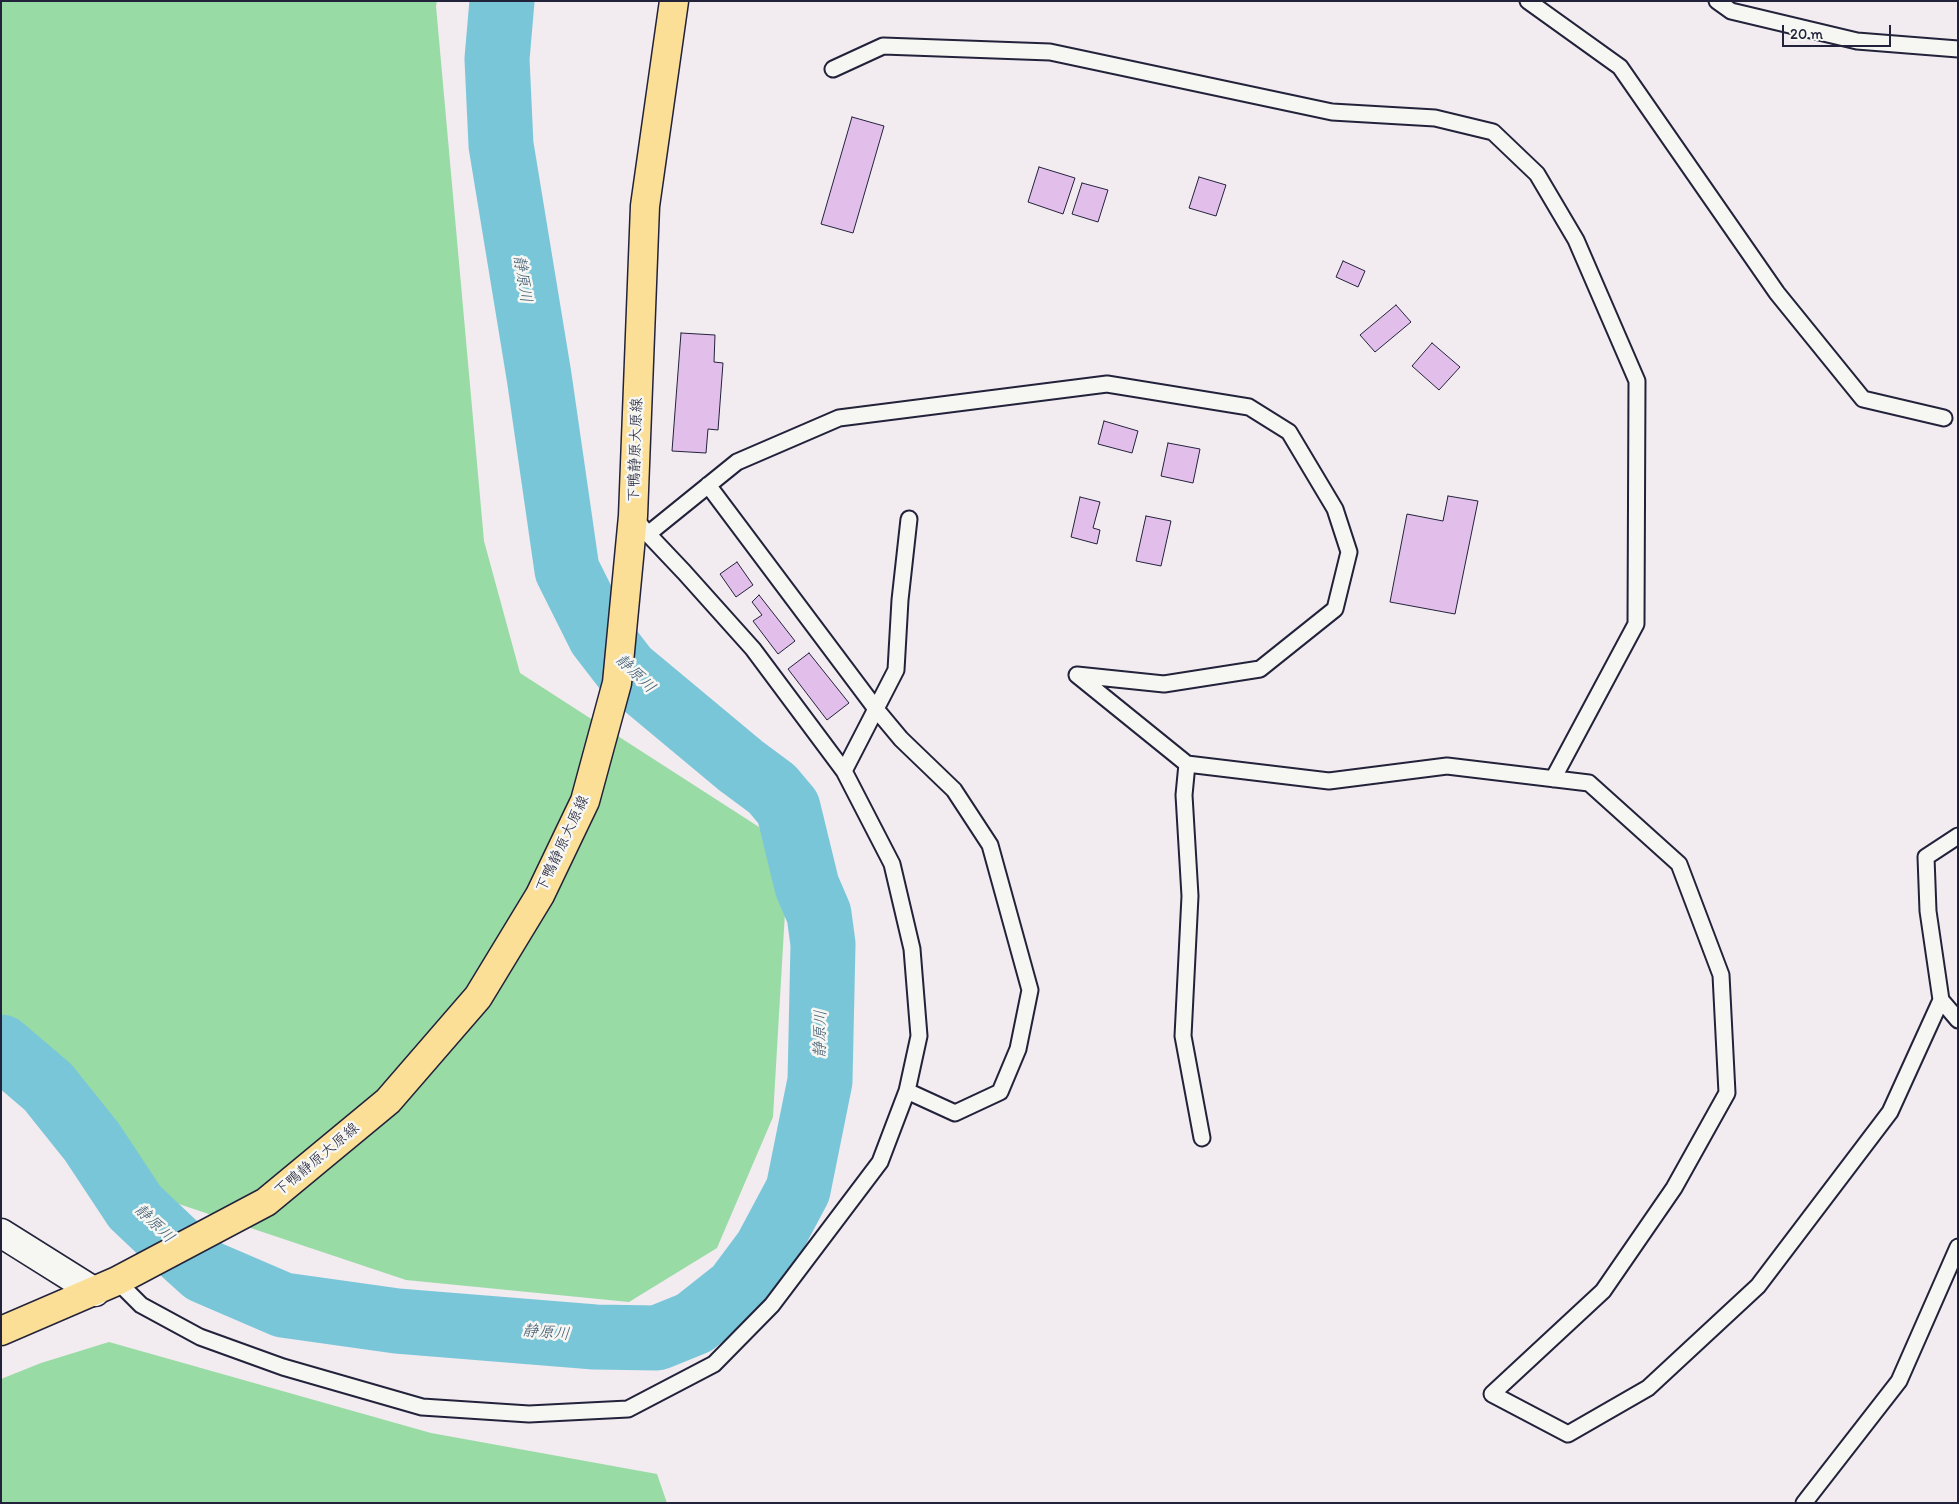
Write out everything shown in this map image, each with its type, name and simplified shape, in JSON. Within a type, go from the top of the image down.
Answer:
[{"type":"main road","name":"下鴨静原大原線","points":[[1,1331],[106,1287],[266,1202],[388,1101],[478,997],[540,895],[585,801],[617,683],[630,561],[641,525],[645,206],[674,1]]},
{"type":"street","points":[[1,1233],[106,1287]]},
{"type":"lane","points":[[1528,1],[1620,67],[1777,293],[1864,399],[1944,418]]},
{"type":"lane","points":[[1717,1],[1731,11],[1857,42],[1958,49]]},
{"type":"lane","points":[[832,69],[883,46],[1050,52],[1332,112],[1435,118],[1492,132],[1537,174],[1576,240],[1637,381],[1636,624],[1553,779]]},
{"type":"lane","points":[[106,1287],[200,1338],[283,1367],[422,1407],[529,1414],[628,1408],[714,1364],[772,1304],[880,1162],[907,1091],[919,1036],[912,949],[892,864],[844,771],[752,649],[641,525],[708,485],[737,462],[839,418],[1107,384],[1249,407],[1289,432],[1335,509],[1348,552],[1335,609],[1260,669],[1164,684],[1077,675],[1187,764],[1330,781],[1447,766],[1589,784],[1679,864],[1721,975],[1727,1094],[1674,1188],[1603,1291],[1492,1394],[1568,1434],[1648,1388],[1758,1286],[1872,1136],[1890,1112],[1942,1000]]},
{"type":"lane","points":[[708,485],[876,709],[902,739],[954,790],[990,845],[1030,990],[1018,1049],[1000,1092],[955,1113],[907,1091]]},
{"type":"lane","points":[[844,771],[896,670],[900,600],[909,519]]},
{"type":"lane","points":[[1187,764],[1184,795],[1190,896],[1183,1036],[1202,1138]]},
{"type":"lane","points":[[1958,836],[1926,857],[1928,911],[1942,1000],[1958,1020]]},
{"type":"lane","points":[[1804,1503],[1899,1381],[1958,1247]]},
{"type":"green space","points":[[1,1],[437,1],[484,541],[520,673],[759,827],[786,895],[773,1117],[717,1248],[629,1302],[406,1280],[137,1190],[1,1017]]},
{"type":"green space","points":[[109,1342],[431,1433],[657,1474],[667,1503],[1,1503],[1,1379],[41,1363]]},
{"type":"building","points":[[852,117],[884,126],[853,233],[821,224]]},
{"type":"building","points":[[1039,167],[1075,178],[1063,214],[1028,202]]},
{"type":"building","points":[[1199,177],[1226,185],[1216,216],[1189,208]]},
{"type":"building","points":[[1082,183],[1108,190],[1098,222],[1072,214]]},
{"type":"building","points":[[1343,261],[1365,271],[1358,287],[1336,277]]},
{"type":"building","points":[[1396,305],[1411,322],[1375,352],[1360,335]]},
{"type":"building","points":[[681,333],[715,335],[714,362],[723,363],[718,430],[708,429],[706,453],[672,451]]},
{"type":"building","points":[[1432,343],[1460,367],[1439,390],[1412,366]]},
{"type":"building","points":[[1104,421],[1138,431],[1132,453],[1098,444]]},
{"type":"building","points":[[1168,443],[1200,449],[1193,483],[1161,476]]},
{"type":"building","points":[[1448,496],[1478,501],[1455,614],[1390,602],[1407,514],[1443,521]]},
{"type":"building","points":[[1080,497],[1100,502],[1093,528],[1100,530],[1097,544],[1071,537]]},
{"type":"building","points":[[1146,516],[1171,521],[1161,566],[1136,561]]},
{"type":"building","points":[[737,562],[753,585],[736,597],[720,574]]},
{"type":"building","points":[[759,595],[795,641],[778,654],[753,621],[762,615],[752,602]]},
{"type":"building","points":[[809,653],[849,703],[827,720],[788,669]]},
{"type":"waterway","name":"静原川","points":[[1,1047],[48,1087],[92,1142],[135,1207],[172,1242],[204,1271],[283,1305],[397,1321],[595,1337],[657,1338],[694,1323],[737,1289],[766,1250],[798,1190],[820,1081],[823,944],[819,914],[807,886],[788,808],[772,789],[741,766],[627,671],[600,636],[567,570],[539,376],[501,145],[497,59],[502,1]]}]
